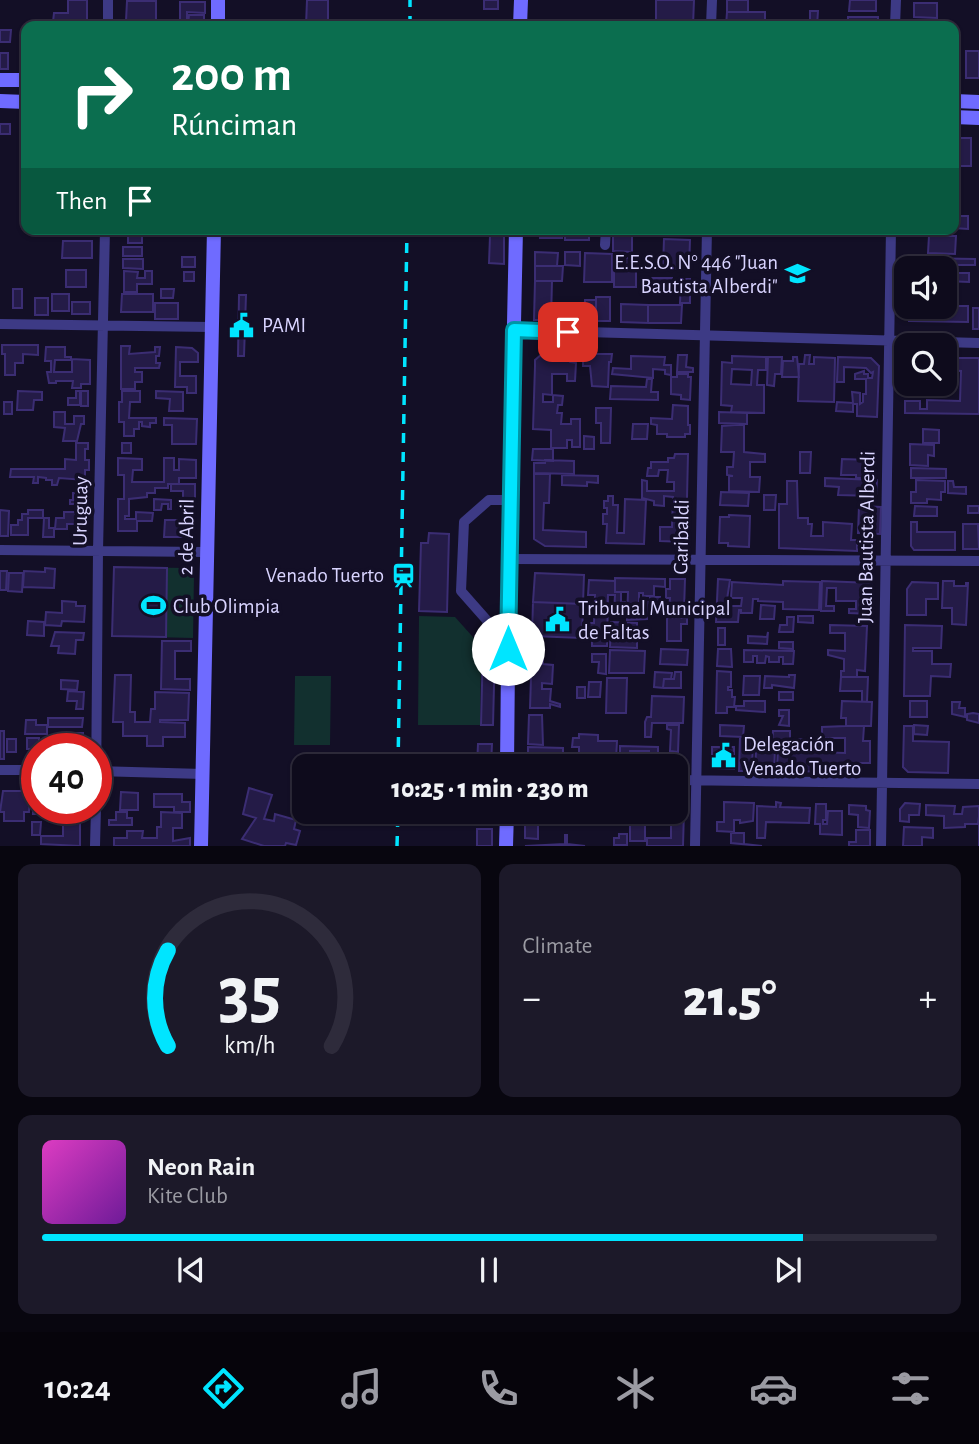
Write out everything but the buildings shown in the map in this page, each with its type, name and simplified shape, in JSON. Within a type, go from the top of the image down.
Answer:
[{"type":"main road","points":[[218,0],[218,21]]},
{"type":"main road","points":[[520,21],[521,0]]},
{"type":"main road","points":[[0,80],[21,80]]},
{"type":"main road","points":[[0,101],[21,102]]},
{"type":"main road","points":[[959,101],[979,102]]},
{"type":"main road","points":[[959,117],[979,118]]},
{"type":"main road","name":"2 de Abril","points":[[201,845],[214,235]]},
{"type":"main road","points":[[508,754],[516,235]]},
{"type":"main road","points":[[506,845],[507,824]]},
{"type":"street","points":[[108,0],[108,21]]},
{"type":"street","points":[[711,21],[712,0]]},
{"type":"street","points":[[895,21],[896,0]]},
{"type":"street","name":"Uruguay","points":[[97,733],[105,235]]},
{"type":"street","points":[[605,245],[606,235]]},
{"type":"street","name":"Garibaldi","points":[[695,845],[707,235]]},
{"type":"street","name":"Juan Bautista Alberdi","points":[[881,845],[891,235]]},
{"type":"street","points":[[0,324],[211,327]]},
{"type":"street","points":[[514,330],[979,343]]},
{"type":"street","points":[[508,625],[491,625],[461,591],[464,522],[489,500],[510,500]]},
{"type":"street","points":[[0,550],[206,552]]},
{"type":"street","points":[[509,559],[979,561]]},
{"type":"street","points":[[0,770],[21,770]]},
{"type":"street","points":[[112,771],[203,774]]},
{"type":"street","points":[[688,780],[979,784]]},
{"type":"street","points":[[95,845],[96,824]]},
{"type":"green space","name":"Club Olimpia","points":[[114,567],[187,568],[194,575],[193,638],[112,636]]},
{"type":"green space","points":[[419,616],[455,617],[481,646],[480,725],[418,725]]},
{"type":"green space","points":[[295,676],[331,676],[330,745],[294,745]]},
{"type":"railway","points":[[410,0],[410,21]]},
{"type":"railway","points":[[398,754],[407,235]]},
{"type":"railway","points":[[397,846],[398,824]]},
{"type":"place","name":"E.E.S.O. N° 446 \"Juan Bautista Alberdi\"","points":[[798,274]]},
{"type":"place","name":"PAMI","points":[[242,325]]},
{"type":"place","name":"Venado Tuerto","points":[[404,575]]},
{"type":"place","name":"Club Olimpia","points":[[153,606]]},
{"type":"place","name":"Tribunal Municipal de Faltas","points":[[558,620]]},
{"type":"place","name":"Delegación Venado Tuerto","points":[[723,756]]},
{"type":"route","points":[[508,649],[514,330],[568,332]]}]
